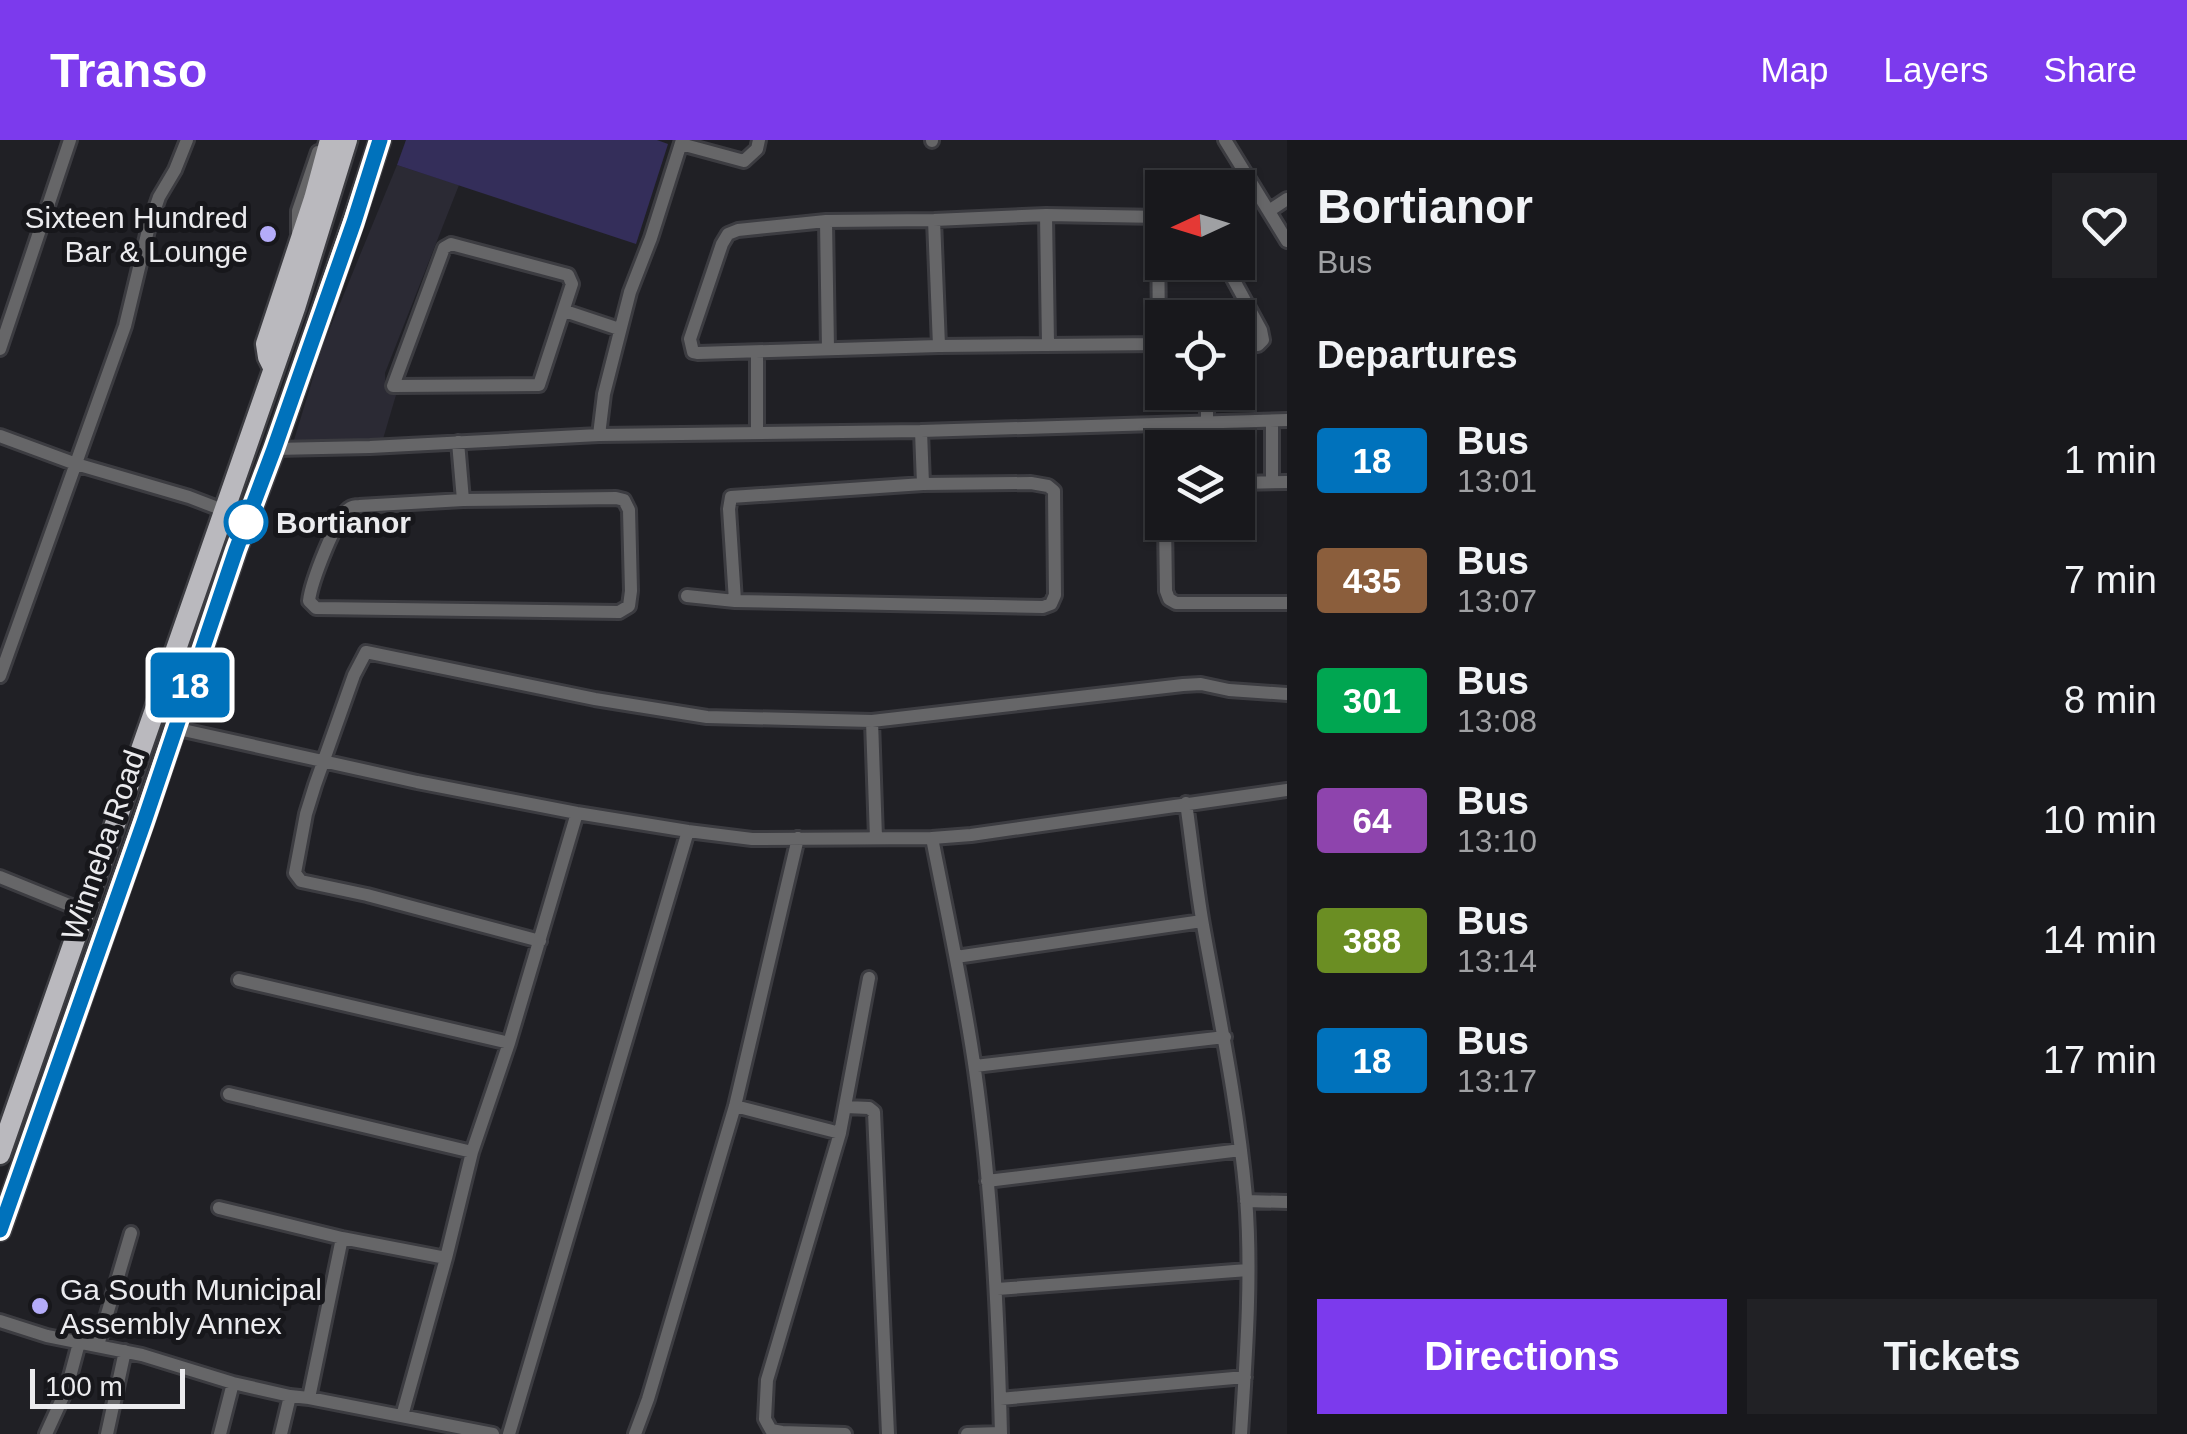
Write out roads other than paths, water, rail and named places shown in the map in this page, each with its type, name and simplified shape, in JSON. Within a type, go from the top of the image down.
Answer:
[{"type":"highway","points":[[273,368],[266,344],[330,140]]},
{"type":"highway","name":"Winneba Road","points":[[0,1154],[294,308],[347,140]]},
{"type":"highway","name":"Winneba Road","points":[[0,1230],[6,1198],[110,918],[380,140]]},
{"type":"highway","points":[[334,275],[380,182],[393,140]]},
{"type":"highway","points":[[93,886],[91,900],[95,912],[110,918]]},
{"type":"street","points":[[0,350],[70,140]]},
{"type":"street","points":[[0,676],[125,326],[159,197],[187,140]]},
{"type":"street","points":[[299,240],[298,210],[322,140]]},
{"type":"street","points":[[598,434],[619,330],[682,142],[744,161],[757,149],[759,140]]},
{"type":"street","points":[[1225,140],[1287,241]]},
{"type":"street","points":[[1269,211],[1287,199]]},
{"type":"street","points":[[1046,215],[1048,344]]},
{"type":"street","points":[[1145,217],[1046,215],[826,222],[738,230],[728,234],[722,244],[690,346],[692,352],[698,353],[1145,344]]},
{"type":"street","points":[[934,220],[938,346]]},
{"type":"street","points":[[826,222],[828,349]]},
{"type":"street","points":[[452,244],[568,275],[572,284],[564,311],[539,385],[394,386],[444,248],[452,244]]},
{"type":"street","points":[[564,311],[619,330]]},
{"type":"street","points":[[1255,317],[1263,340],[1255,345]]},
{"type":"street","points":[[757,352],[757,433]]},
{"type":"street","points":[[1207,410],[1207,422]]},
{"type":"street","points":[[274,449],[370,448],[598,434],[921,431],[1287,420]]},
{"type":"street","points":[[1272,422],[1272,482]]},
{"type":"street","points":[[921,431],[923,484]]},
{"type":"street","points":[[0,436],[223,510]]},
{"type":"street","points":[[458,442],[463,500]]},
{"type":"street","points":[[1255,482],[1287,482]]},
{"type":"street","points":[[688,596],[735,601],[1043,607],[1052,604],[1055,595],[1054,491],[1032,483],[923,484],[731,497],[735,601]]},
{"type":"street","points":[[463,500],[624,500],[629,510],[629,606],[619,612],[316,608],[309,600],[310,587],[339,521],[349,508],[463,500]]},
{"type":"street","points":[[1165,540],[1166,591],[1176,603],[1287,602]]},
{"type":"street","points":[[540,941],[297,877],[306,814],[366,652],[594,699],[694,715],[872,720],[1183,684],[1287,694]]},
{"type":"street","points":[[872,720],[876,838]]},
{"type":"street","points":[[174,728],[576,813],[752,839],[971,835],[1287,790]]},
{"type":"street","points":[[1186,804],[1246,1201],[1248,1270],[1241,1434]]},
{"type":"street","points":[[402,1416],[472,1152],[509,1043],[576,813]]},
{"type":"street","points":[[509,1434],[688,831]]},
{"type":"street","points":[[635,1434],[736,1106],[798,838]]},
{"type":"street","points":[[932,838],[975,1066],[997,1289],[1001,1434],[966,1434]]},
{"type":"street","points":[[0,878],[84,911]]},
{"type":"street","points":[[956,956],[1202,921]]},
{"type":"street","points":[[845,1434],[772,1430],[764,1407],[779,1336],[840,1133],[869,978]]},
{"type":"street","points":[[239,980],[509,1043]]},
{"type":"street","points":[[975,1066],[1224,1037]]},
{"type":"street","points":[[229,1094],[472,1152]]},
{"type":"street","points":[[736,1106],[840,1133]]},
{"type":"street","points":[[846,1107],[869,1108],[874,1116],[888,1434]]},
{"type":"street","points":[[987,1181],[1241,1150]]},
{"type":"street","points":[[1246,1201],[1287,1202]]},
{"type":"street","points":[[219,1208],[446,1258]]},
{"type":"street","points":[[98,1345],[131,1233]]},
{"type":"street","points":[[309,1398],[342,1238]]},
{"type":"street","points":[[997,1289],[1248,1270]]},
{"type":"street","points":[[0,1321],[47,1336],[126,1351],[233,1383],[493,1434]]},
{"type":"street","points":[[46,1434],[80,1343]]},
{"type":"street","points":[[107,1434],[126,1351]]},
{"type":"street","points":[[1000,1399],[1245,1377]]},
{"type":"street","points":[[220,1434],[233,1383]]},
{"type":"street","points":[[281,1434],[290,1396]]},
{"type":"place","name":"Sixteen Hundred Bar & Lounge","points":[[268,234]]},
{"type":"place","name":"Bortianor","points":[[246,522]]},
{"type":"place","name":"Ga South Municipal Assembly Annex","points":[[40,1306]]}]
